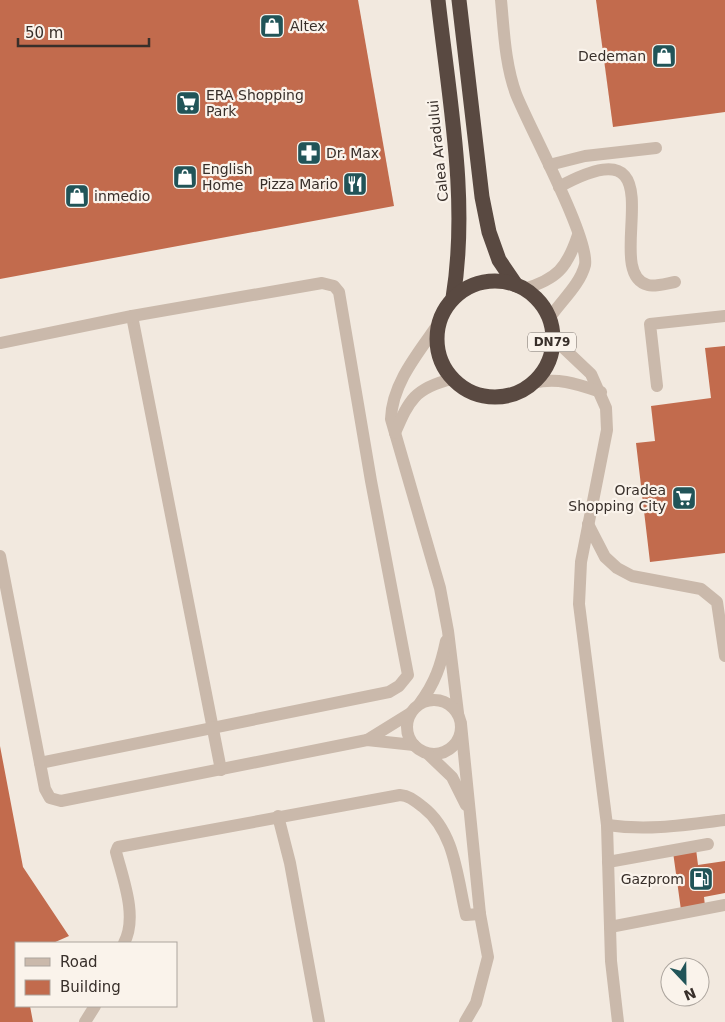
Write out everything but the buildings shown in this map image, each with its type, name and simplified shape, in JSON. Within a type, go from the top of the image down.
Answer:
[{"type":"highway","name":"Calea Aradului","points":[[439,6],[460,201],[459,262],[453,298],[439,323],[437,350],[441,364],[452,379],[465,390],[480,396],[495,398],[510,395],[533,383],[544,370],[551,355],[553,338],[549,319],[534,297],[520,287],[499,260],[489,232],[482,197],[459,0]]},
{"type":"highway","name":"Calea Aradului","points":[[453,298],[466,288],[482,282],[499,281],[520,287]]},
{"type":"street","points":[[432,0],[439,6]]},
{"type":"street","points":[[502,0],[509,71],[516,94],[559,187],[584,250],[585,264],[581,276],[549,319]]},
{"type":"street","points":[[549,165],[585,156],[656,148]]},
{"type":"street","points":[[559,187],[590,172],[603,170],[618,172],[629,181],[633,202],[630,238],[631,267],[637,278],[648,285],[675,282]]},
{"type":"street","points":[[520,287],[543,283],[557,274],[572,252],[578,235]]},
{"type":"street","points":[[0,343],[132,316],[322,283],[334,286],[339,292],[371,481],[408,675],[399,686],[389,692],[40,763]]},
{"type":"street","points":[[132,316],[221,770]]},
{"type":"street","points":[[657,386],[650,324],[725,316]]},
{"type":"street","points":[[439,323],[410,364],[391,403],[391,419],[440,588],[448,631],[459,719],[480,914],[488,957],[476,1003],[465,1022]]},
{"type":"street","points":[[553,338],[591,374],[601,392],[606,408],[606,430],[581,562],[579,604],[607,825],[611,960],[618,1022]]},
{"type":"street","points":[[395,433],[406,405],[420,390],[432,384],[452,379]]},
{"type":"street","points":[[533,383],[547,380],[572,382],[601,392]]},
{"type":"street","points":[[588,524],[605,557],[617,568],[632,576],[701,589],[721,601],[725,656]]},
{"type":"street","points":[[0,556],[45,789],[50,798],[61,801],[367,740],[414,745],[428,754],[452,777],[470,814]]},
{"type":"street","points":[[367,740],[409,714],[432,687],[440,670],[448,631]]},
{"type":"street","points":[[420,703],[430,700],[441,700],[451,706],[459,719],[460,734],[452,747],[438,754],[428,754]]},
{"type":"street","points":[[409,714],[406,731],[414,745]]},
{"type":"street","points":[[125,942],[129,935],[129,909],[116,852],[118,847],[400,795],[409,796],[435,816],[449,841],[466,915],[480,914]]},
{"type":"street","points":[[278,816],[314,988],[319,1022]]},
{"type":"street","points":[[607,825],[635,829],[665,828],[725,820]]},
{"type":"street","points":[[608,862],[708,844]]},
{"type":"street","points":[[610,927],[725,906]]},
{"type":"street","points":[[85,1022],[94,1007]]},
{"type":"place","name":"Altex","points":[[272,26]]},
{"type":"place","name":"Dedeman","points":[[664,56]]},
{"type":"place","name":"ERA Shopping Park","points":[[188,103]]},
{"type":"place","name":"Dr. Max","points":[[309,153]]},
{"type":"place","name":"English Home","points":[[185,177]]},
{"type":"place","name":"Pizza Mario","points":[[355,184]]},
{"type":"place","name":"inmedio","points":[[77,196]]},
{"type":"place","name":"Oradea Shopping City","points":[[684,498]]},
{"type":"place","name":"Gazprom","points":[[701,879]]}]
